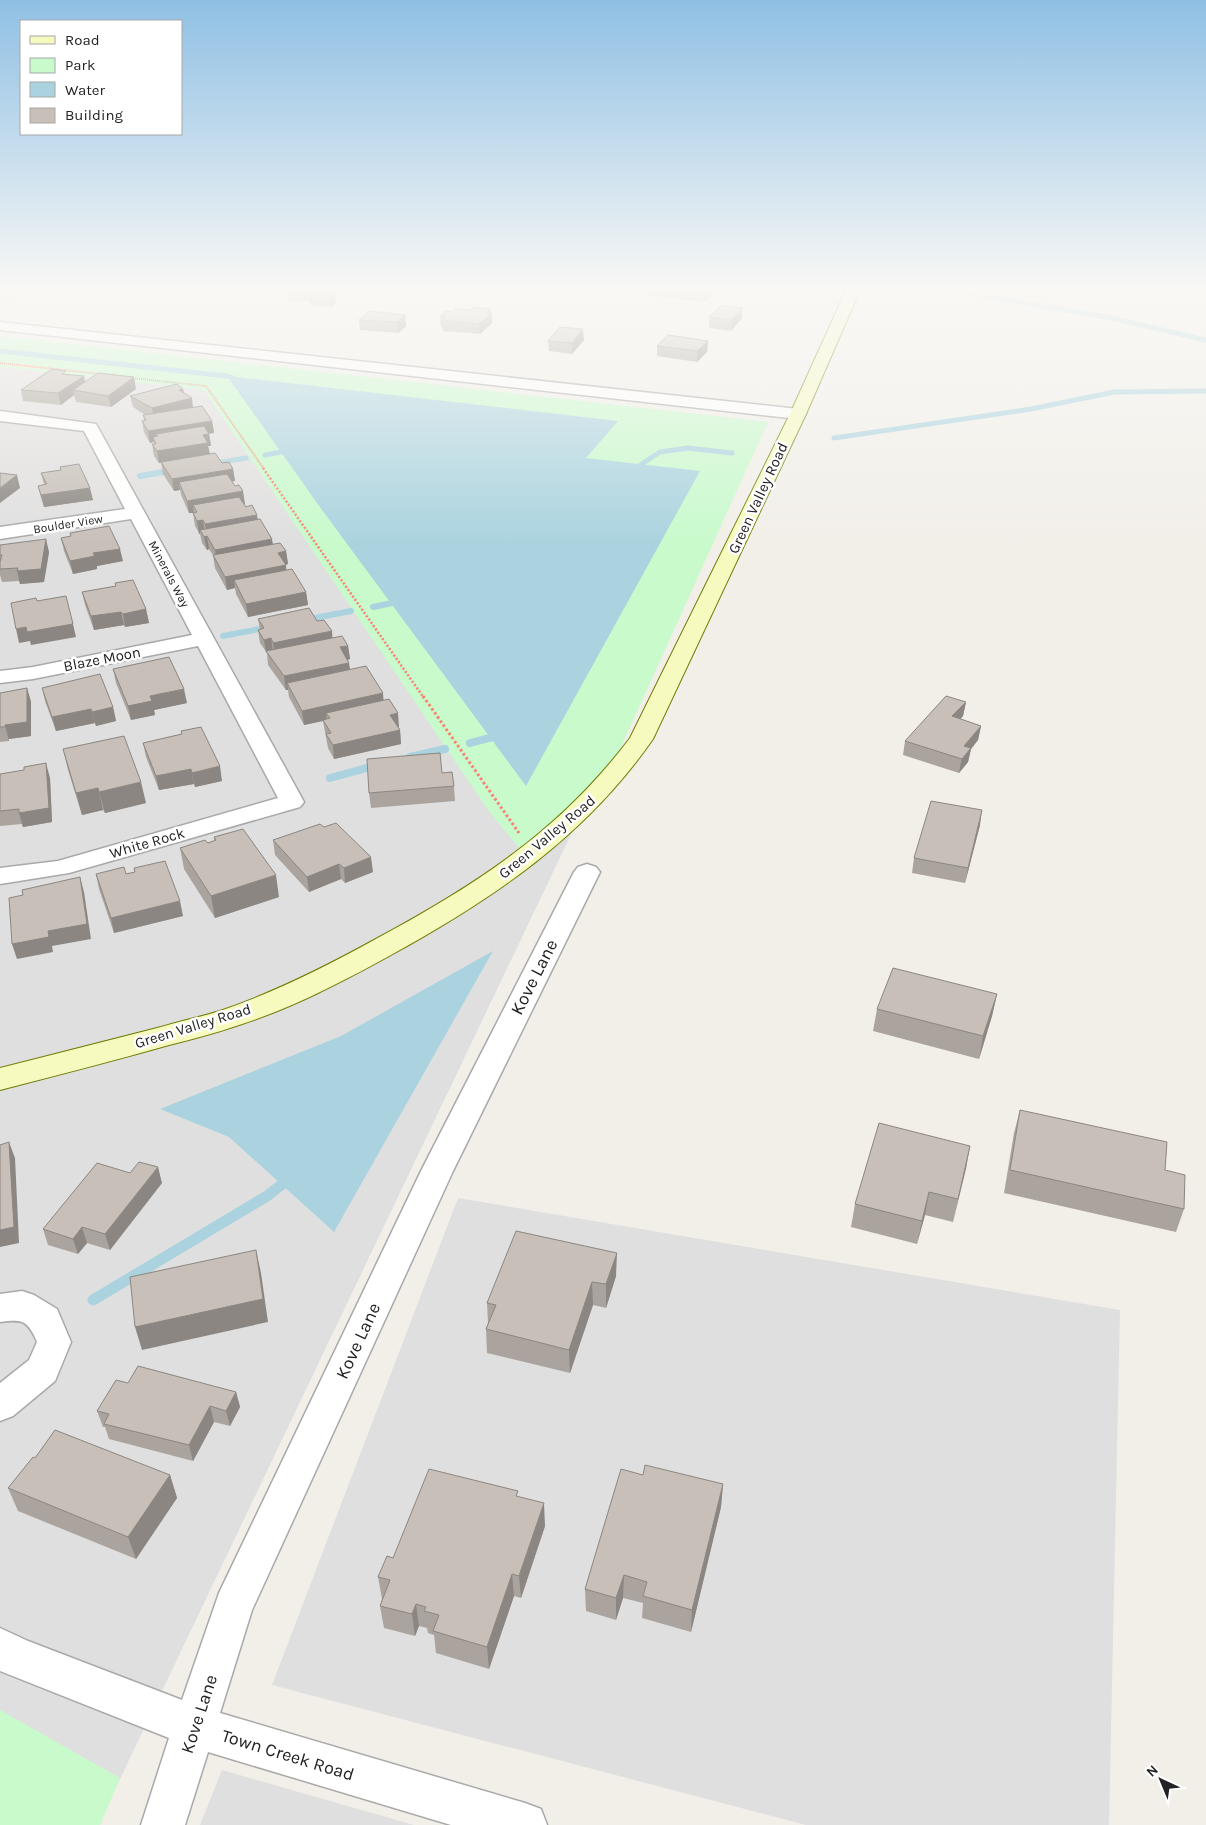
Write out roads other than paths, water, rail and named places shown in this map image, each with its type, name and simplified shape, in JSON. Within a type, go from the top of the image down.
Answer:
[{"type":"street","points":[[428,373],[798,414]]},
{"type":"street","name":"Green Valley Road","points":[[0,1079],[237,1016],[321,980],[454,909],[499,879],[560,830],[594,799],[623,766],[642,739],[816,373]]},
{"type":"street","name":"Minerals Way","points":[[0,416],[90,427],[292,802]]},
{"type":"street","name":"Boulder View","points":[[0,533],[51,528],[136,513]]},
{"type":"street","name":"Blaze Moon","points":[[0,677],[204,638]]},
{"type":"street","name":"White Rock","points":[[0,876],[60,868],[292,802]]},
{"type":"street","name":"Kove Lane","points":[[163,1825],[233,1607],[437,1171],[587,872]]},
{"type":"street","points":[[0,1308],[22,1305],[45,1319],[54,1342],[42,1370],[0,1405]]},
{"type":"street","name":"Town Creek Road","points":[[0,1648],[15,1657],[196,1727],[525,1825]]},
{"type":"water","points":[[227,376],[618,421],[586,458],[700,471],[526,786],[322,510]]},
{"type":"water","points":[[493,951],[334,1232],[229,1137],[160,1109],[341,1036]]},
{"type":"waterway","points":[[201,373],[227,376],[237,380]]},
{"type":"waterway","points":[[834,438],[1031,409],[1114,392],[1206,391]]},
{"type":"waterway","points":[[634,469],[660,452],[688,448],[732,453]]},
{"type":"waterway","points":[[265,455],[292,450]]},
{"type":"waterway","points":[[210,464],[246,458]]},
{"type":"waterway","points":[[631,471],[636,468]]},
{"type":"waterway","points":[[140,476],[175,470]]},
{"type":"waterway","points":[[373,607],[402,601]]},
{"type":"waterway","points":[[304,620],[351,611]]},
{"type":"waterway","points":[[223,636],[270,627]]},
{"type":"waterway","points":[[470,743],[501,735]]},
{"type":"waterway","points":[[410,757],[445,749]]},
{"type":"waterway","points":[[330,778],[378,765]]},
{"type":"waterway","points":[[93,1300],[267,1196],[290,1178]]}]
